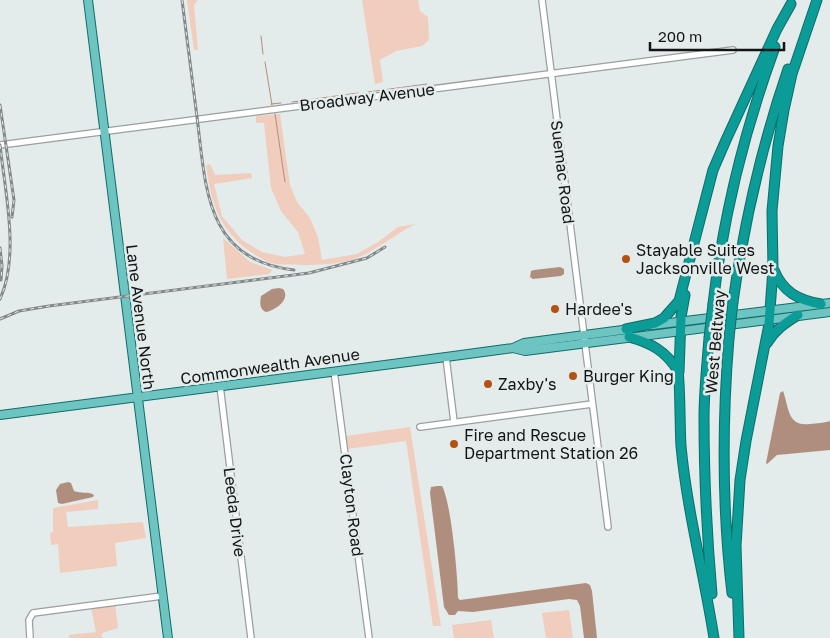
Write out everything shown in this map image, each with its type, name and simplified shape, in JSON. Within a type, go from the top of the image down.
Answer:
[{"type":"highway","points":[[738,638],[736,546],[740,480],[769,324],[773,269],[772,211],[778,146],[792,74],[816,0]]},
{"type":"highway","name":"West Beltway","points":[[738,638],[728,556],[724,483],[724,404],[733,302],[741,248],[763,149],[791,61],[816,0]]},
{"type":"highway","points":[[628,333],[655,323],[670,313],[679,301],[713,170],[777,29],[792,2]]},
{"type":"highway","name":"West Beltway","points":[[716,638],[707,541],[704,458],[704,416],[713,304],[727,217],[744,145],[768,68],[792,2]]},
{"type":"highway","points":[[697,231],[679,344],[680,431],[685,483],[716,638]]},
{"type":"highway","points":[[773,269],[778,280],[786,290],[800,299],[826,303]]},
{"type":"highway","points":[[765,348],[773,334],[798,316]]},
{"type":"highway","points":[[628,333],[654,345],[667,356],[679,372]]},
{"type":"main road","name":"Lane Avenue North","points":[[88,0],[168,638]]},
{"type":"main road","name":"Commonwealth Avenue","points":[[0,414],[513,348],[524,343],[584,339],[769,315],[826,303]]},
{"type":"main road","name":"Commonwealth Avenue","points":[[769,315],[798,316],[830,312]]},
{"type":"street","name":"Suemac Road","points":[[542,0],[608,527]]},
{"type":"street","name":"Broadway Avenue","points":[[0,145],[733,50]]},
{"type":"street","points":[[446,357],[454,422]]},
{"type":"street","name":"Clayton Road","points":[[334,371],[369,638]]},
{"type":"street","name":"Leeda Drive","points":[[220,386],[251,638]]},
{"type":"street","points":[[420,427],[592,404]]},
{"type":"street","points":[[30,638],[28,623],[31,615],[37,612],[162,596]]},
{"type":"shaded area","points":[[187,0],[198,0],[194,5],[198,50],[194,50]]},
{"type":"shaded area","points":[[362,0],[418,0],[420,11],[428,17],[429,40],[422,46],[396,51],[380,60],[383,82],[375,84]]},
{"type":"shaded area","points":[[280,114],[290,185],[297,202],[310,218],[318,237],[322,260],[357,254],[378,242],[398,227],[415,224],[355,259],[336,263],[308,265],[276,264],[264,260],[245,248],[228,230],[217,211],[210,190],[206,165],[210,164],[215,175],[251,173],[252,178],[214,184],[222,216],[242,240],[262,252],[285,257],[305,254],[298,232],[281,211],[271,188],[264,123],[256,123],[256,116]]},
{"type":"shaded area","points":[[223,238],[250,262],[272,270],[269,274],[227,279]]},
{"type":"shaded area","points":[[560,267],[564,269],[564,274],[561,276],[533,279],[530,277],[531,271],[534,270]]},
{"type":"shaded area","points":[[272,289],[283,289],[285,293],[284,300],[274,309],[264,311],[260,305],[261,296]]},
{"type":"shaded area","points":[[783,391],[790,415],[797,422],[810,424],[830,421],[830,450],[777,455],[766,463],[780,393]]},
{"type":"shaded area","points":[[410,427],[441,626],[433,626],[406,441],[347,449],[346,436]]},
{"type":"shaded area","points":[[71,483],[74,491],[92,494],[94,495],[93,497],[62,504],[58,503],[56,490],[60,484]]},
{"type":"shaded area","points":[[442,486],[448,507],[458,598],[460,600],[586,583],[590,585],[592,591],[597,638],[584,638],[580,606],[577,600],[569,599],[473,612],[458,611],[455,615],[449,615],[444,607],[430,493],[431,487]]},
{"type":"shaded area","points":[[98,500],[98,509],[66,512],[68,527],[143,522],[146,538],[115,543],[117,566],[60,573],[58,544],[51,545],[50,533],[53,532],[53,508]]},
{"type":"shaded area","points":[[115,604],[118,628],[102,633],[102,638],[69,638],[69,635],[96,632],[91,607]]},
{"type":"shaded area","points":[[569,610],[573,638],[546,638],[542,613]]},
{"type":"shaded area","points":[[491,620],[494,638],[454,638],[452,625]]},
{"type":"waterway","points":[[261,36],[263,54]]},
{"type":"waterway","points":[[265,62],[272,105]]},
{"type":"waterway","points":[[368,92],[427,84]]},
{"type":"waterway","points":[[292,102],[358,93]]},
{"type":"waterway","points":[[271,104],[281,103]]},
{"type":"waterway","points":[[275,114],[285,182]]},
{"type":"railway","points":[[182,0],[203,169],[208,194],[216,216],[227,236],[243,252],[265,263],[294,270]]},
{"type":"railway","points":[[0,105],[14,200],[12,217]]},
{"type":"railway","points":[[0,145],[10,244],[6,282],[0,299]]},
{"type":"railway","points":[[0,319],[19,311],[49,306],[309,273],[367,258],[385,247]]},
{"type":"railway","points":[[0,248],[1,280]]},
{"type":"place","name":"Stayable Suites Jacksonville West","points":[[626,259]]},
{"type":"place","name":"Hardee's","points":[[555,309]]},
{"type":"place","name":"Burger King","points":[[573,376]]},
{"type":"place","name":"Zaxby's","points":[[488,384]]},
{"type":"place","name":"Fire and Rescue Department Station 26","points":[[454,444]]}]
